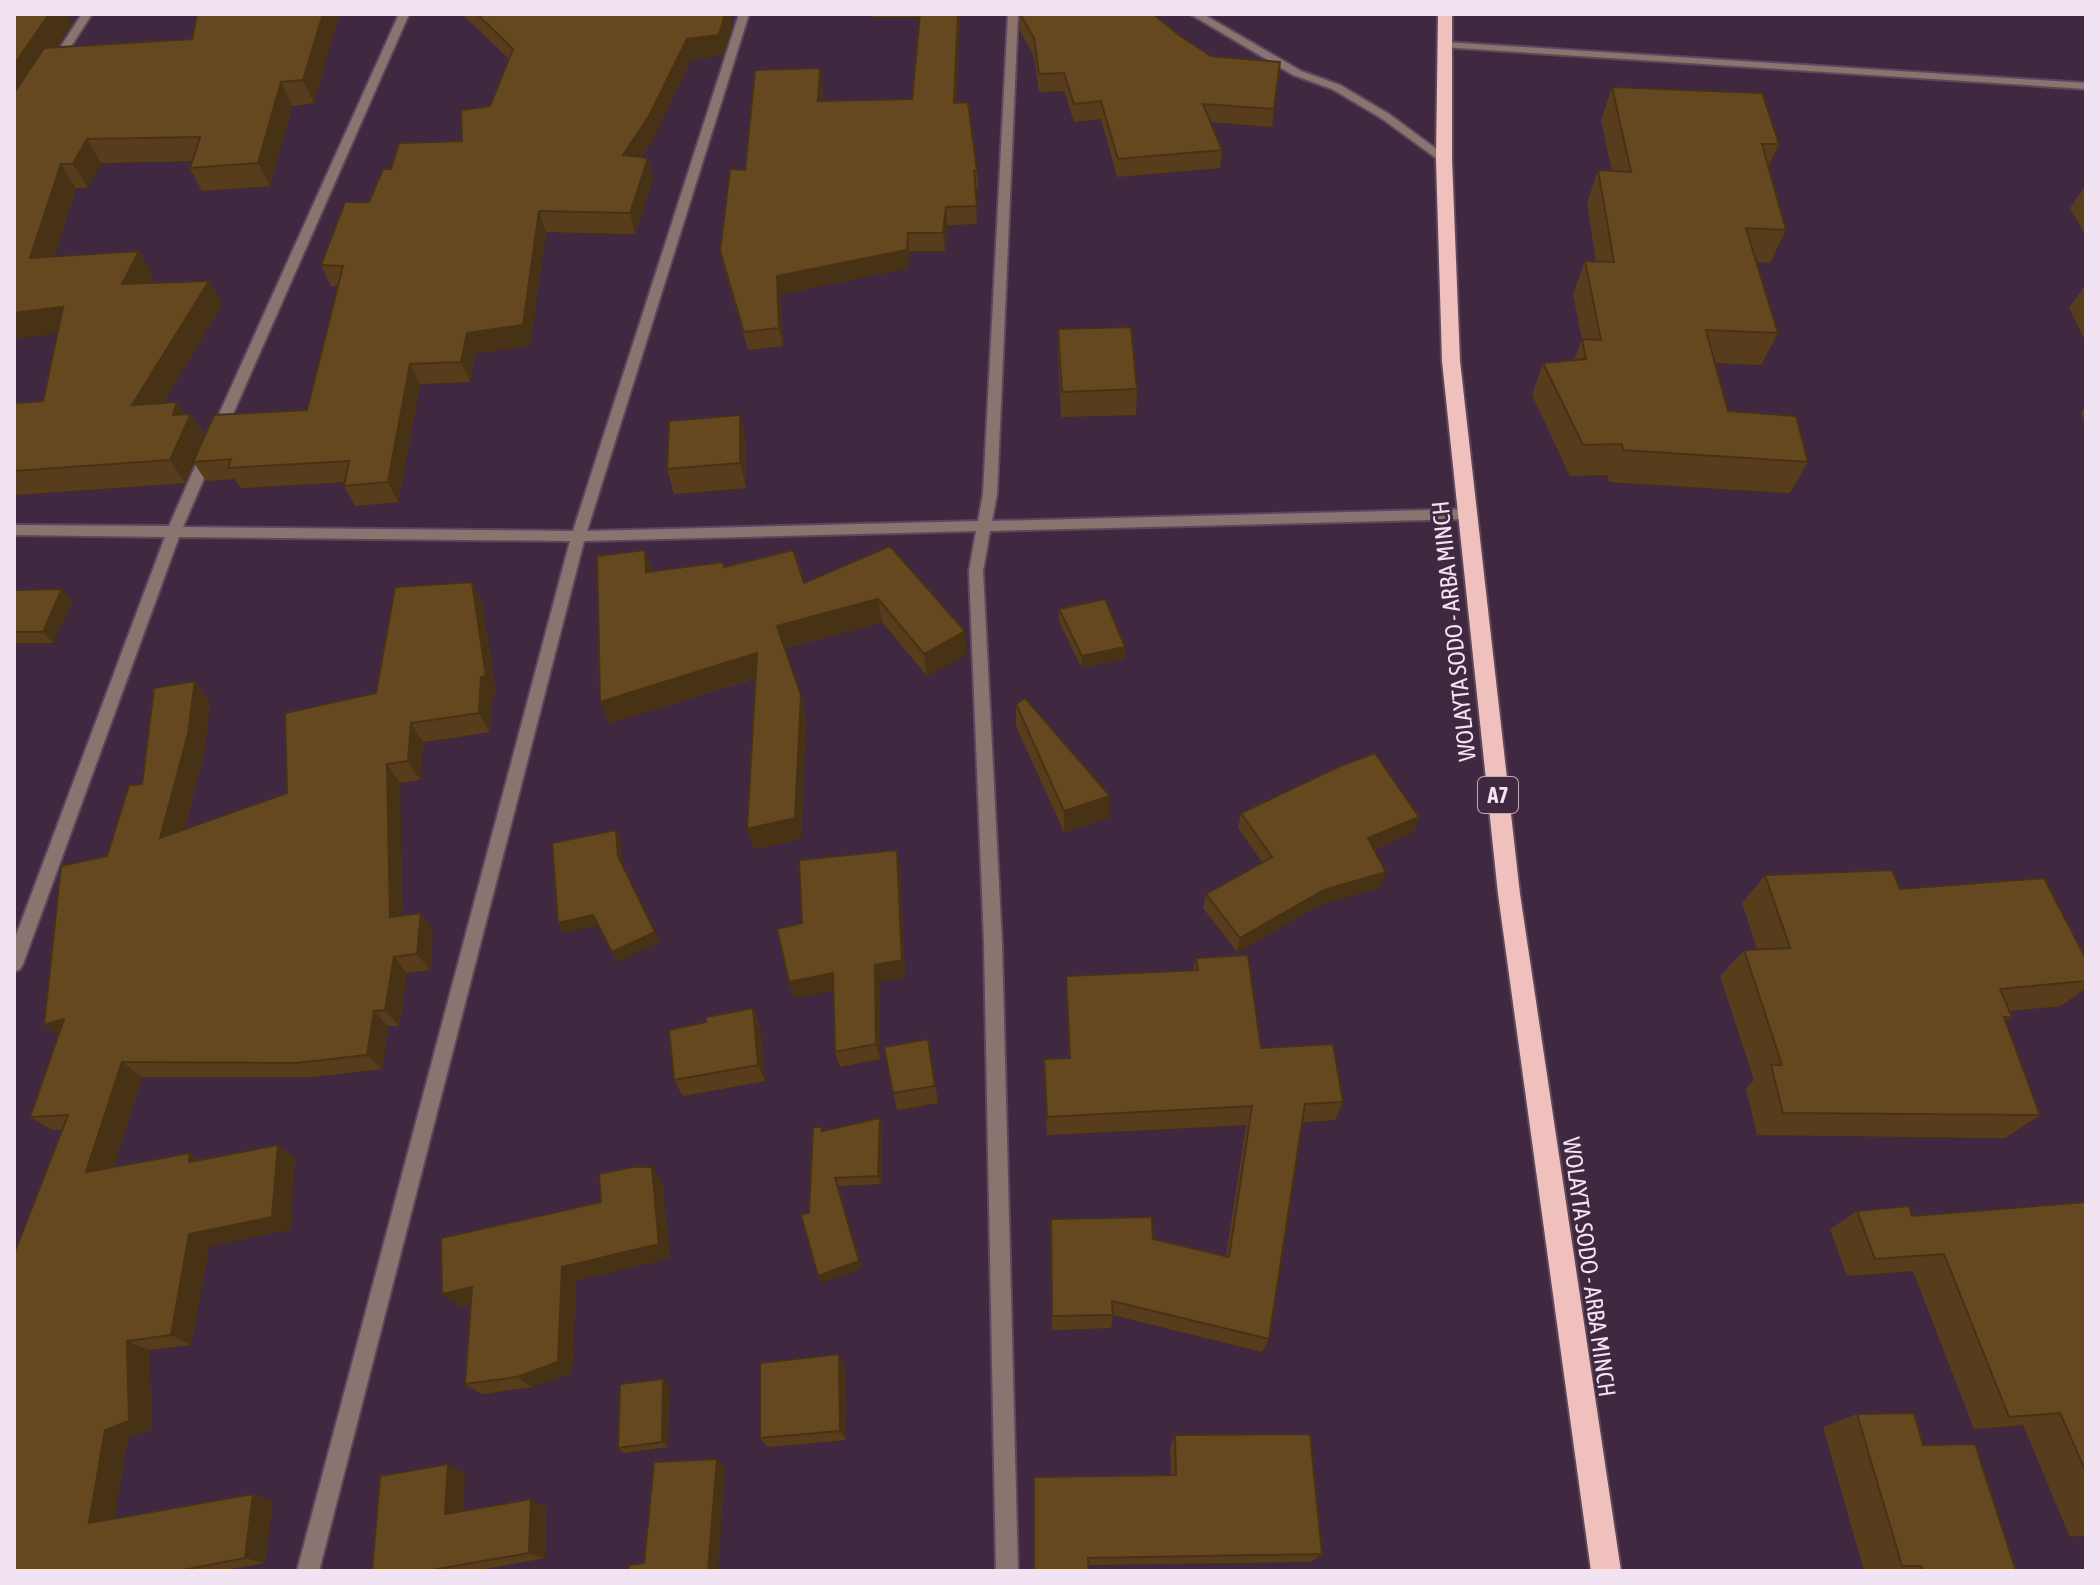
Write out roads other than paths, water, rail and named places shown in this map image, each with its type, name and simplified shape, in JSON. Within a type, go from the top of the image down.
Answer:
[{"type":"highway","name":"WOLAYTA SODO - ARBA MINCH","points":[[1445,14],[1444,159],[1451,361],[1509,894],[1606,1571]]},
{"type":"street","points":[[46,76],[87,14]]},
{"type":"street","points":[[14,964],[174,531],[404,14]]},
{"type":"street","points":[[308,1571],[578,536],[744,14]]},
{"type":"street","points":[[1007,1571],[993,943],[976,571],[990,494],[1013,14]]},
{"type":"street","points":[[1195,14],[1297,73],[1336,87],[1385,116],[1444,159]]},
{"type":"street","points":[[1445,45],[2086,86]]},
{"type":"street","points":[[14,530],[578,536],[1468,514]]}]
